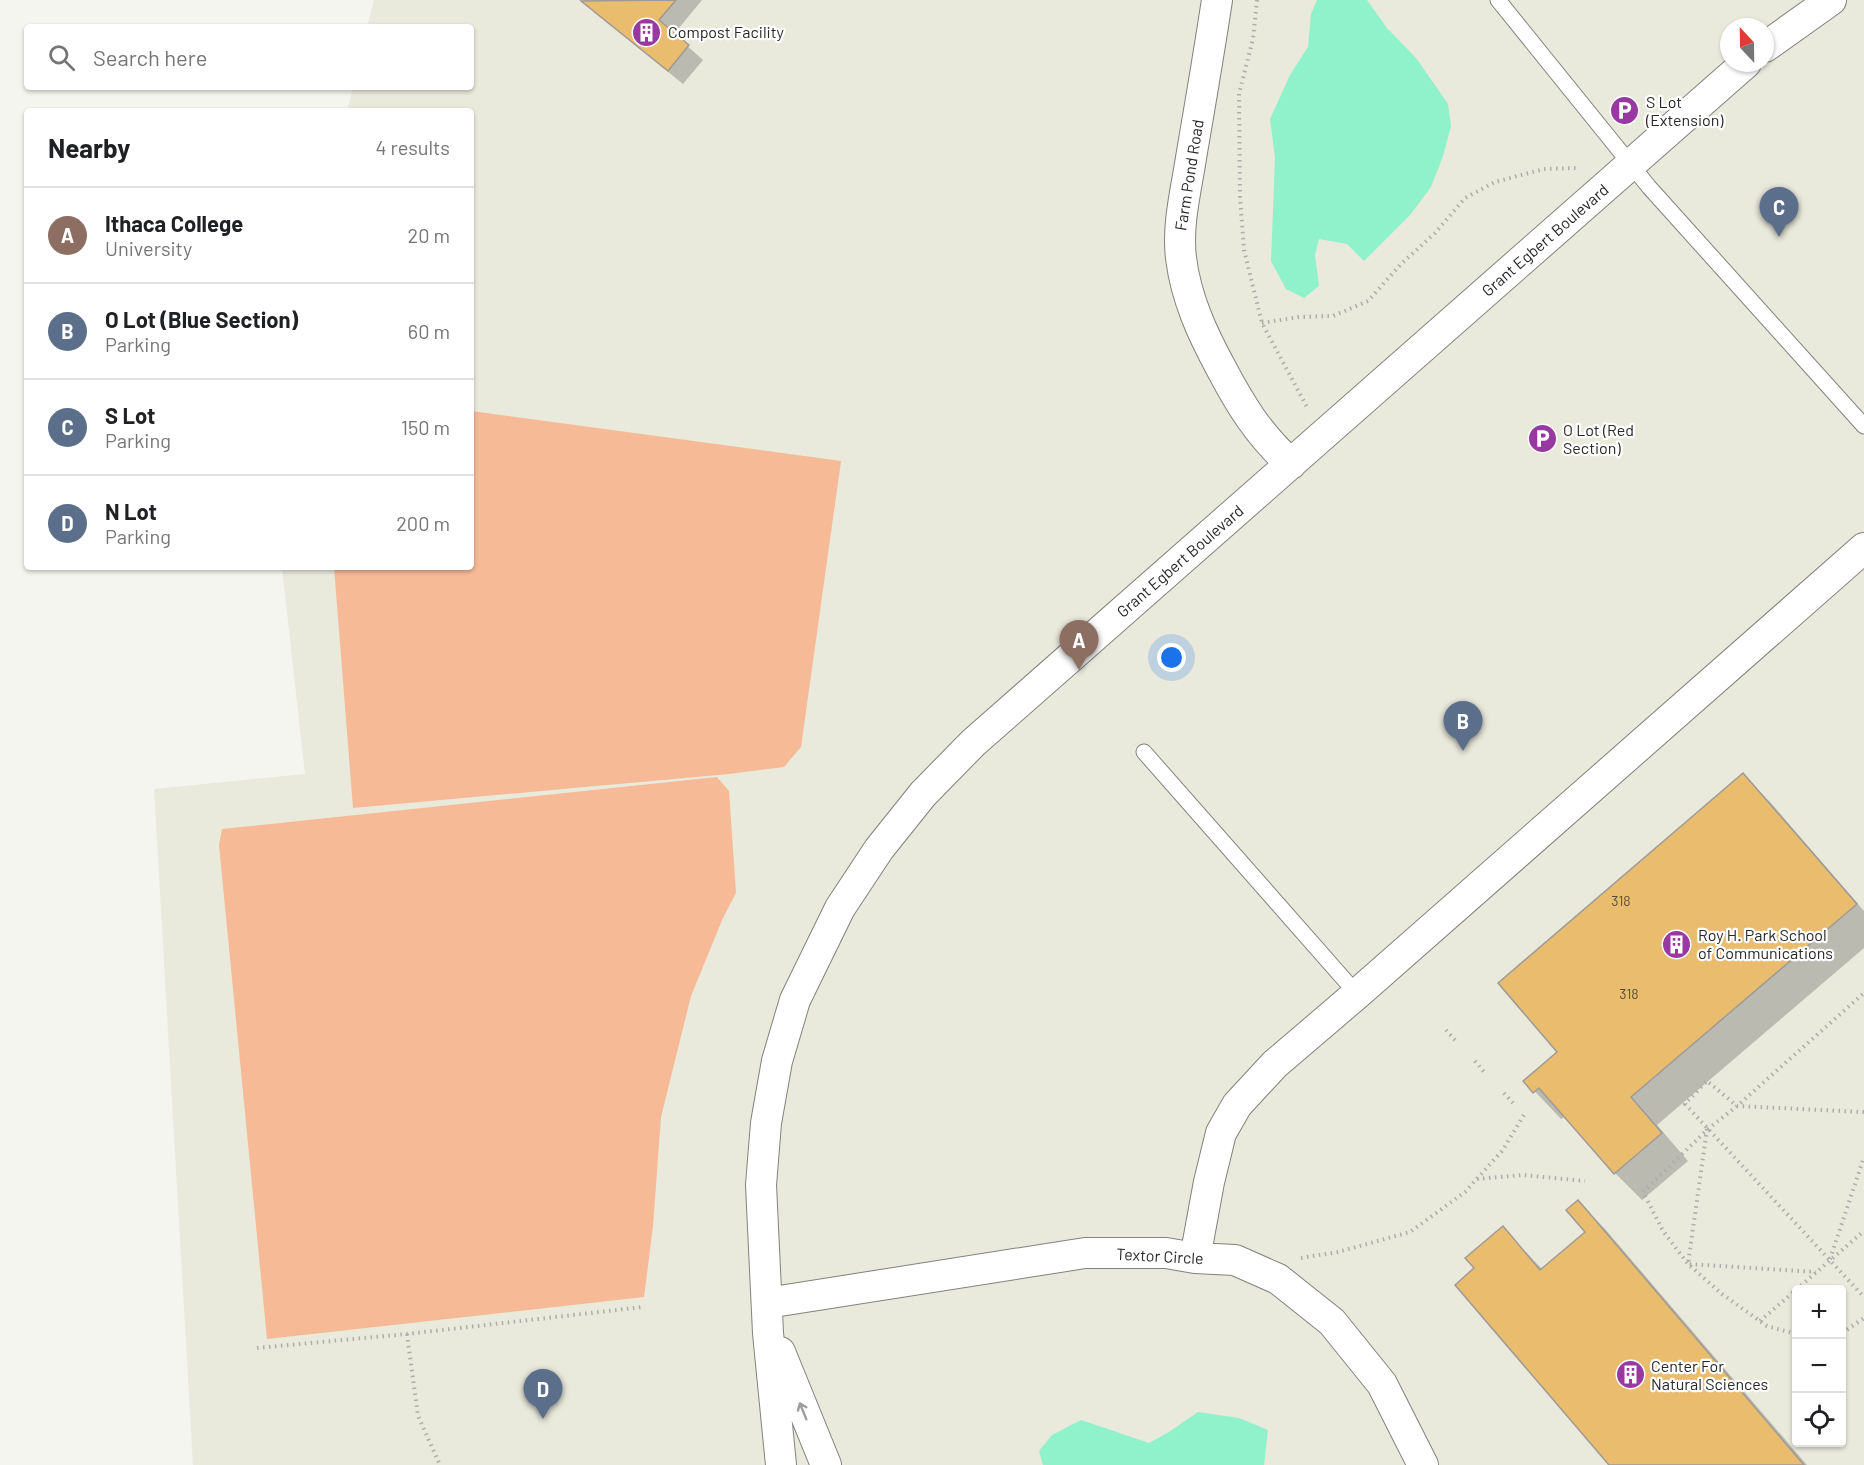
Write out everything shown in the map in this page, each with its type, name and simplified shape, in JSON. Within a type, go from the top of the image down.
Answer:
[{"type":"street","name":"Farm Pond Road","points":[[1217,0],[1181,213],[1182,267],[1195,318],[1236,397],[1252,423],[1271,446],[1291,464]]},
{"type":"street","points":[[1774,41],[1832,0]]},
{"type":"street","name":"Grant Egbert Boulevard","points":[[781,1465],[768,1342],[761,1185],[766,1123],[777,1061],[795,1000],[840,908],[879,849],[923,794],[973,743],[1736,72]]},
{"type":"street","points":[[1195,1258],[1221,1133],[1237,1104],[1275,1064],[1864,548]]},
{"type":"street","name":"Textor Circle","points":[[767,1303],[1085,1253],[1166,1253],[1195,1258],[1235,1260],[1278,1279],[1332,1322],[1382,1384],[1423,1465]]},
{"type":"street","name":"Grant Egbert Boulevard","points":[[767,1303],[784,1363],[826,1465]]},
{"type":"lane","points":[[1498,0],[1622,172],[1778,333],[1864,426]]},
{"type":"lane","points":[[1144,753],[1357,994]]},
{"type":"path","points":[[1257,0],[1253,39],[1239,94],[1239,151],[1244,249],[1262,323],[1323,436]]},
{"type":"path","points":[[1262,323],[1299,317],[1333,316],[1368,301],[1401,264],[1435,233],[1465,198],[1495,182],[1544,170],[1585,168],[1622,172]]},
{"type":"path","points":[[1792,1333],[1767,1326],[1722,1294],[1688,1264],[1663,1231],[1643,1192],[1708,1129],[1864,993]]},
{"type":"path","points":[[1446,1030],[1455,1040]]},
{"type":"path","points":[[1474,1061],[1484,1072]]},
{"type":"path","points":[[1864,1112],[1737,1106],[1707,1081],[1685,1104],[1864,1297]]},
{"type":"path","points":[[1504,1093],[1513,1103]]},
{"type":"path","points":[[1296,1259],[1338,1252],[1410,1232],[1465,1192],[1502,1151],[1524,1115]]},
{"type":"path","points":[[1688,1264],[1708,1129]]},
{"type":"path","points":[[1830,1260],[1864,1157]]},
{"type":"path","points":[[1477,1179],[1523,1175],[1585,1181]]},
{"type":"path","points":[[1760,1321],[1864,1231]]},
{"type":"path","points":[[1688,1264],[1816,1272]]},
{"type":"path","points":[[257,1348],[407,1334],[643,1307]]},
{"type":"path","points":[[1846,1330],[1864,1318]]},
{"type":"path","points":[[407,1334],[418,1416],[440,1465]]},
{"type":"shaded area","points":[[374,0],[1864,0],[1864,1465],[193,1465],[154,789],[305,774],[282,570],[474,570],[474,108],[348,108],[352,90],[474,90],[474,24],[368,24]]},
{"type":"shaded area","points":[[1317,0],[1367,0],[1387,28],[1416,58],[1448,104],[1451,126],[1431,187],[1410,215],[1364,261],[1347,244],[1319,239],[1315,255],[1319,286],[1304,298],[1286,289],[1271,261],[1275,158],[1270,119],[1290,75],[1308,47],[1311,14]]},
{"type":"shaded area","points":[[474,411],[841,461],[801,747],[784,767],[353,808],[334,570],[474,570]]},
{"type":"shaded area","points":[[717,777],[729,791],[736,893],[723,918],[691,996],[661,1117],[653,1226],[644,1297],[267,1339],[219,845],[222,829]]},
{"type":"shaded area","points":[[1198,1412],[1239,1418],[1268,1430],[1264,1465],[1043,1465],[1039,1451],[1052,1435],[1081,1420],[1149,1443]]},
{"type":"building","name":"Compost Facility","points":[[676,0],[659,20],[689,45],[668,71],[581,1]]},
{"type":"building","name":"Roy H. Park School of Communications","points":[[1743,773],[1857,904],[1631,1097],[1662,1133],[1614,1174],[1539,1088],[1533,1093],[1523,1081],[1557,1052],[1498,983]]},
{"type":"building","name":"Center For Natural Sciences","points":[[1578,1200],[1804,1465],[1609,1465],[1455,1285],[1474,1268],[1465,1258],[1503,1226],[1540,1270],[1585,1232],[1566,1210]]},
{"type":"place","name":"Compost Facility","points":[[647,32]]},
{"type":"place","name":"S Lot (Extension)","points":[[1625,111]]},
{"type":"place","name":"S Lot","points":[[1779,237]]},
{"type":"place","name":"O Lot (Red Section)","points":[[1542,439]]},
{"type":"place","name":"Ithaca College","points":[[1079,670]]},
{"type":"place","name":"O Lot (Blue Section)","points":[[1463,751]]},
{"type":"place","name":"Roy H. Park School of Communications","points":[[1677,944]]},
{"type":"place","name":"Center For Natural Sciences","points":[[1630,1375]]},
{"type":"place","name":"N Lot","points":[[543,1419]]}]
